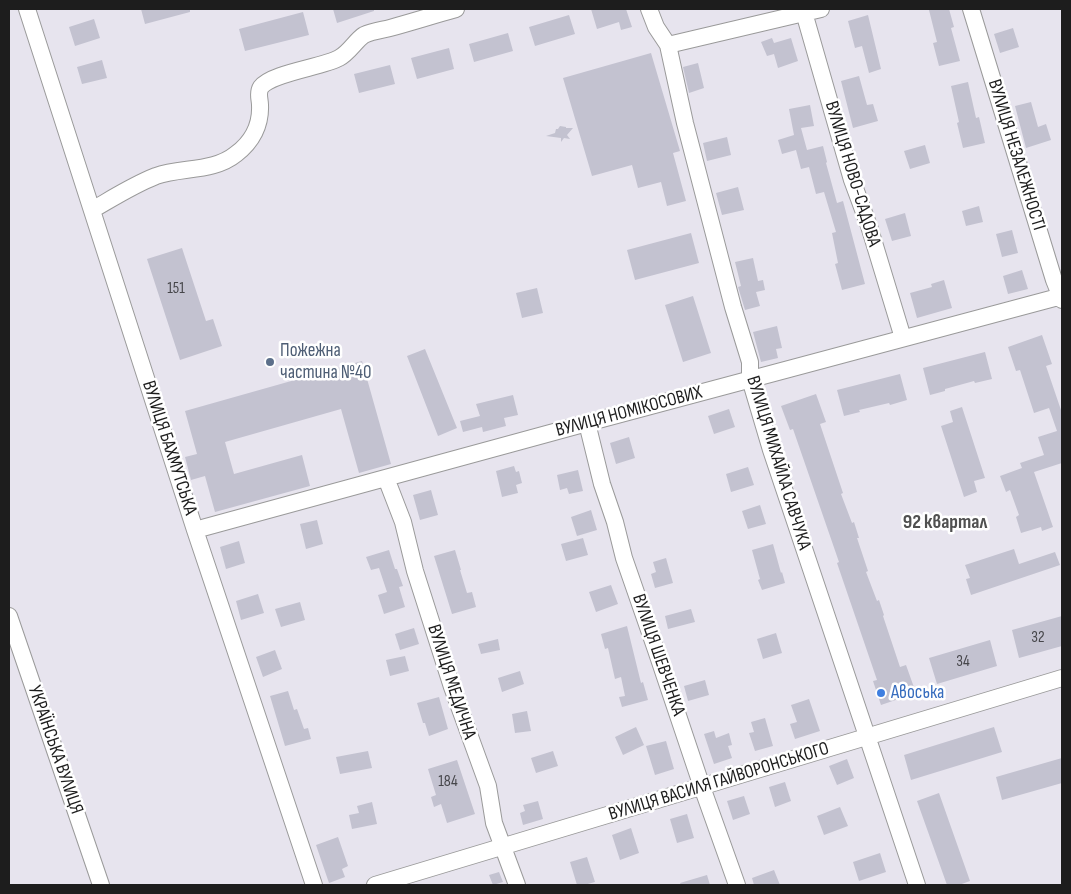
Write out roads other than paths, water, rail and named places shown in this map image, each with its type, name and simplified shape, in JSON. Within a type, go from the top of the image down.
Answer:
[{"type":"street","name":"ВУЛИЦЯ БАХМУТСЬКА","points":[[27,9],[195,530],[314,885]]},
{"type":"street","points":[[92,210],[128,189],[156,176],[210,166],[236,155],[255,132],[260,120],[258,95],[262,86],[273,78],[339,59],[364,36],[456,9]]},
{"type":"street","name":"ВУЛИЦЯ МИХАЙЛА САВЧУКА","points":[[650,9],[656,27],[668,45],[685,123],[733,307],[750,362],[750,379],[771,450],[917,885]]},
{"type":"street","points":[[668,45],[803,11],[821,9]]},
{"type":"street","name":"ВУЛИЦЯ НЕЗАЛЕЖНОСТІ","points":[[971,9],[1054,280],[1062,297]]},
{"type":"street","name":"ВУЛИЦЯ НОВО-САДОВА","points":[[803,11],[852,180],[869,226],[903,338]]},
{"type":"street","name":"ВУЛИЦЯ НОМІКОСОВИХ","points":[[195,530],[587,422],[1062,297]]},
{"type":"street","name":"ВУЛИЦЯ ШЕВЧЕНКА","points":[[587,422],[602,484],[616,522],[624,558],[737,885]]},
{"type":"street","name":"ВУЛИЦЯ МЕДИЧНА","points":[[386,478],[403,522],[415,571],[452,687],[488,786],[494,823],[517,885]]},
{"type":"street","name":"УКРАЇНСЬКА ВУЛИЦЯ","points":[[9,616],[101,885]]},
{"type":"street","name":"ВУЛИЦЯ ВАСИЛЯ ГАЙВОРОНСЬКОГО","points":[[375,885],[1062,678]]},
{"type":"place","name":"Пожежна частина №40","points":[[270,362]]},
{"type":"place","name":"Авоська","points":[[881,693]]},
{"type":"district","name":"92 квартал","points":[[945,523]]}]
